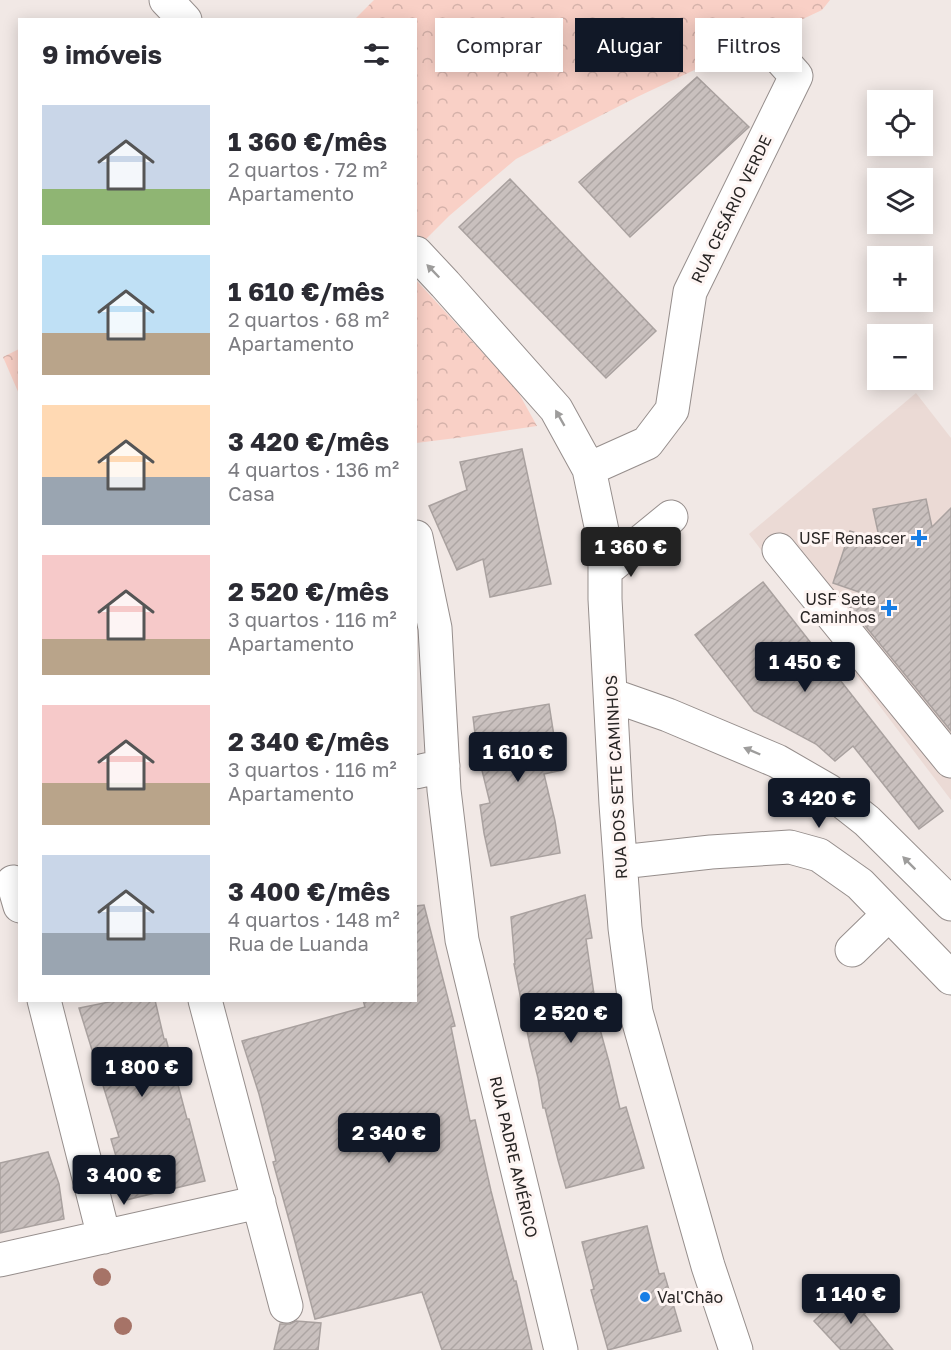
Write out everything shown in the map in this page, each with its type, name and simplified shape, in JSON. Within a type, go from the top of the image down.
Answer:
[{"type":"street","points":[[166,0],[183,18]]},
{"type":"street","name":"RUA CESÁRIO VERDE","points":[[589,469],[646,443],[672,410],[690,292],[796,76],[792,72]]},
{"type":"street","name":"RUA DOS SETE CAMINHOS","points":[[417,254],[556,409],[589,469],[605,545],[616,804],[625,928],[636,1012],[708,1266],[736,1350]]},
{"type":"street","points":[[605,570],[671,518]]},
{"type":"street","name":"RUA PADRE AMÉRICO","points":[[417,542],[435,628],[429,769],[444,790],[462,940],[561,1350]]},
{"type":"street","points":[[779,550],[951,761]]},
{"type":"street","points":[[611,695],[668,715],[777,761],[830,791],[867,821],[951,904]]},
{"type":"street","points":[[621,862],[711,852],[790,848],[819,855],[860,884],[951,978]]},
{"type":"street","points":[[852,950],[889,914]]},
{"type":"street","points":[[45,1002],[104,1237]]},
{"type":"street","points":[[207,1002],[286,1306]]},
{"type":"street","points":[[0,1260],[259,1202]]},
{"type":"shaded area","points":[[916,393],[951,438],[951,800],[749,534]]},
{"type":"green space","points":[[374,0],[830,0],[822,10],[802,19],[695,18],[695,70],[516,159],[449,216],[417,248],[417,18],[356,18]]},
{"type":"green space","points":[[417,281],[517,390],[537,426],[417,443]]},
{"type":"green space","points":[[18,350],[18,392],[3,357]]},
{"type":"building","points":[[697,77],[749,127],[630,237],[579,182]]},
{"type":"building","points":[[510,179],[656,331],[606,378],[459,227]]},
{"type":"building","points":[[522,449],[551,584],[490,597],[483,559],[457,570],[429,506],[467,490],[460,462]]},
{"type":"building","points":[[926,499],[932,527],[951,508],[951,731],[849,606],[862,593],[833,583],[850,531],[880,541],[873,509]]},
{"type":"building","points":[[763,582],[943,811],[919,829],[853,746],[835,761],[816,744],[754,711],[695,635]]},
{"type":"building","points":[[549,704],[563,770],[544,774],[560,853],[491,866],[480,805],[490,803],[477,750],[473,717]]},
{"type":"building","points":[[585,895],[592,938],[586,939],[598,1022],[620,1109],[626,1107],[644,1168],[566,1188],[545,1108],[543,1108],[530,1046],[514,964],[511,917]]},
{"type":"building","points":[[424,905],[455,1026],[451,1027],[470,1121],[475,1120],[532,1350],[442,1350],[422,1292],[315,1319],[273,1162],[276,1161],[259,1094],[242,1041],[365,1007],[364,1002],[417,1002],[417,906]]},
{"type":"building","points":[[109,1002],[155,1002],[205,1181],[126,1200],[111,1139],[119,1137],[79,1008]]},
{"type":"building","points":[[48,1152],[59,1184],[64,1219],[0,1233],[0,1163]]},
{"type":"building","points":[[647,1226],[659,1274],[664,1273],[681,1331],[608,1350],[591,1290],[594,1289],[582,1242]]},
{"type":"building","points":[[850,1288],[869,1310],[864,1314],[893,1350],[841,1350],[814,1321]]},
{"type":"building","points":[[296,1321],[321,1323],[318,1350],[274,1350],[280,1324],[290,1324]]},
{"type":"place","name":"USF Renascer","points":[[919,538]]},
{"type":"place","name":"USF Sete Caminhos","points":[[889,608]]},
{"type":"place","name":"Val'Chão","points":[[645,1297]]}]
